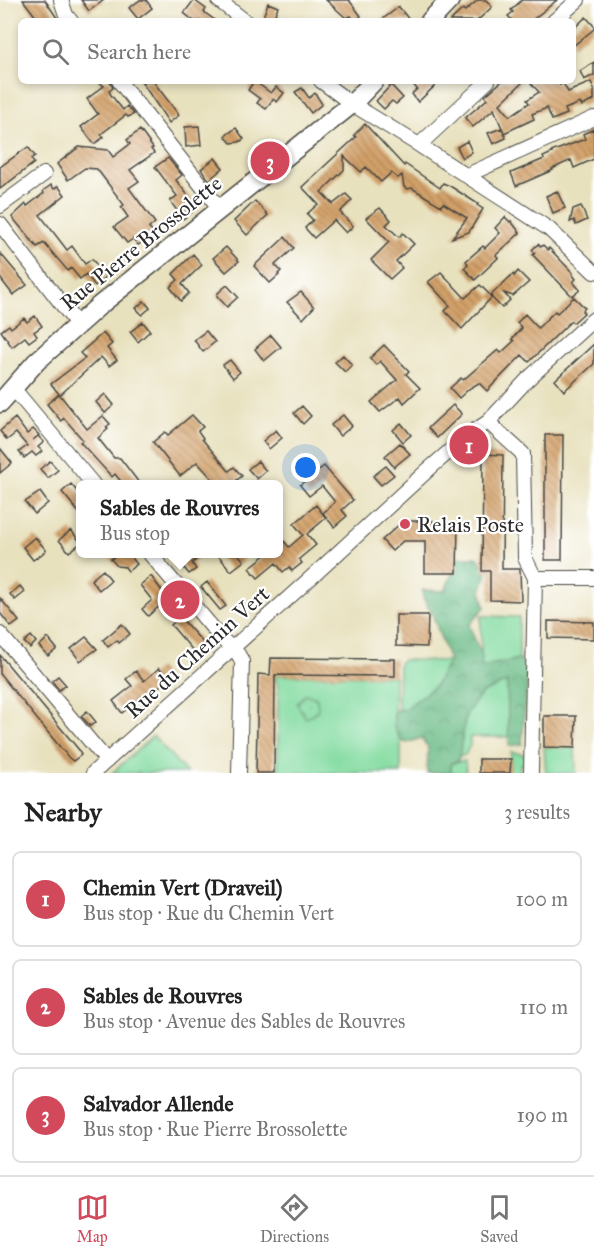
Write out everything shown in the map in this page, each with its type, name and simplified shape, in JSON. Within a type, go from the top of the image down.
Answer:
[{"type":"street","points":[[61,0],[68,18]]},
{"type":"street","points":[[218,0],[241,18]]},
{"type":"street","points":[[558,18],[578,0]]},
{"type":"street","points":[[432,18],[445,2]]},
{"type":"street","points":[[120,84],[220,209]]},
{"type":"street","points":[[325,84],[352,104],[549,229],[594,271]]},
{"type":"street","name":"Rue Pierre Brossolette","points":[[4,395],[77,324],[352,104],[371,84]]},
{"type":"street","points":[[419,145],[485,84]]},
{"type":"street","points":[[470,177],[474,172],[594,118]]},
{"type":"street","points":[[0,206],[44,174]]},
{"type":"street","points":[[0,224],[77,324]]},
{"type":"street","name":"Rue du Chemin Vert","points":[[93,773],[429,469],[468,435],[488,422],[528,379],[594,319]]},
{"type":"street","points":[[4,395],[89,480]]},
{"type":"street","points":[[488,422],[523,454],[525,558],[535,578],[531,773]]},
{"type":"street","points":[[153,558],[242,661],[239,773]]},
{"type":"street","points":[[535,578],[594,578]]},
{"type":"street","points":[[0,634],[107,761]]},
{"type":"green space","points":[[459,557],[478,557],[487,574],[481,591],[485,607],[469,625],[482,656],[481,667],[519,659],[528,669],[522,744],[509,746],[507,682],[482,693],[466,714],[458,762],[451,763],[451,773],[427,773],[428,747],[421,738],[407,743],[401,741],[394,727],[394,711],[405,709],[435,686],[449,661],[432,613],[423,598],[423,590],[445,591]]},
{"type":"green space","points":[[481,616],[519,617],[519,659],[481,667]]},
{"type":"green space","points":[[402,660],[449,661],[435,686],[405,709],[398,710],[399,663]]},
{"type":"green space","points":[[275,675],[395,676],[394,727],[401,741],[401,773],[278,773],[278,687]]},
{"type":"green space","points":[[507,681],[509,737],[470,737],[470,745],[465,755],[459,757],[466,714],[482,693]]},
{"type":"green space","points":[[305,694],[317,698],[318,710],[306,718],[297,704]]},
{"type":"green space","points":[[153,736],[187,773],[112,773]]},
{"type":"green space","points":[[544,747],[575,748],[576,773],[546,773]]},
{"type":"green space","points":[[511,752],[523,754],[526,757],[527,764],[520,764],[520,773],[510,773]]},
{"type":"green space","points":[[465,761],[466,773],[451,773],[451,763]]},
{"type":"building","points":[[23,0],[45,0],[57,18],[37,18]]},
{"type":"building","points":[[81,0],[104,0],[89,11]]},
{"type":"building","points":[[140,0],[146,0],[152,8],[137,18],[129,8]]},
{"type":"building","points":[[194,0],[206,9],[204,12],[212,18],[190,18],[184,13]]},
{"type":"building","points":[[326,0],[349,0],[361,16],[346,18]]},
{"type":"building","points":[[478,0],[486,0],[492,7],[480,18],[453,18],[463,9],[465,11]]},
{"type":"building","points":[[522,0],[557,0],[535,18],[510,18],[508,16],[513,12],[511,10]]},
{"type":"building","points":[[268,3],[278,7],[275,14],[280,18],[263,17]]},
{"type":"building","points":[[399,7],[408,18],[384,18]]},
{"type":"building","points":[[586,17],[594,29],[576,44],[576,26]]},
{"type":"building","points":[[594,62],[594,75],[584,80],[580,71]]},
{"type":"building","points":[[591,82],[594,89],[594,100],[582,106],[580,103],[565,109],[567,114],[552,120],[547,108],[532,114],[534,119],[504,133],[494,109],[473,127],[465,118],[487,99],[485,96],[499,84],[521,84],[500,104],[510,116],[529,103],[527,100],[539,92],[532,84],[564,84],[568,92]]},
{"type":"building","points":[[102,84],[111,84],[113,88],[109,91],[111,95],[123,110],[127,106],[134,114],[128,117],[126,115],[101,134],[104,137],[94,144],[81,127],[98,114],[87,99],[104,86]]},
{"type":"building","points":[[143,84],[155,84],[179,115],[169,123]]},
{"type":"building","points":[[252,84],[258,84],[271,93],[276,87],[284,93],[277,102],[273,99],[266,109],[257,103],[260,99],[248,90]]},
{"type":"building","points":[[413,84],[437,84],[418,102],[412,94],[417,89]]},
{"type":"building","points":[[391,85],[403,98],[396,104],[392,101],[384,109],[376,101]]},
{"type":"building","points":[[302,88],[309,98],[315,93],[322,104],[311,113],[295,92]]},
{"type":"building","points":[[365,124],[404,166],[405,164],[440,188],[443,183],[450,186],[483,209],[469,232],[452,238],[467,218],[443,203],[441,206],[412,188],[407,189],[404,187],[402,175],[398,178],[391,173],[381,182],[366,167],[361,172],[344,156],[344,170],[321,192],[333,204],[346,194],[352,200],[340,212],[353,226],[346,233],[334,220],[314,238],[305,228],[313,220],[307,214],[318,204],[302,187],[356,137],[354,135]]},
{"type":"building","points":[[199,126],[201,145],[186,147],[185,127]]},
{"type":"building","points":[[236,128],[244,139],[231,143],[225,136]]},
{"type":"building","points":[[502,128],[506,138],[493,144],[488,133]]},
{"type":"building","points":[[594,129],[594,159],[574,168],[571,160],[516,186],[511,173],[544,159],[543,157],[551,152],[585,139],[583,134]]},
{"type":"building","points":[[140,130],[154,153],[130,170],[139,181],[129,188],[155,223],[149,228],[154,234],[138,245],[133,239],[127,243],[114,227],[128,217],[121,207],[124,205],[97,169],[85,168],[68,180],[57,164],[79,147],[108,150],[113,157],[130,144],[127,140]]},
{"type":"building","points":[[467,141],[472,152],[463,158],[457,147]]},
{"type":"building","points":[[28,147],[35,156],[31,159],[34,163],[0,189],[0,167]]},
{"type":"building","points":[[168,158],[182,175],[176,180],[198,208],[183,219],[170,201],[177,196],[155,167]]},
{"type":"building","points":[[215,158],[223,168],[209,180],[201,169]]},
{"type":"building","points":[[51,185],[54,189],[58,186],[65,195],[40,215],[67,250],[72,246],[85,264],[92,259],[106,277],[95,286],[86,274],[80,279],[71,268],[68,271],[44,243],[37,247],[12,217]]},
{"type":"building","points":[[557,191],[565,208],[553,213],[546,196]]},
{"type":"building","points":[[255,201],[268,215],[247,235],[234,221]]},
{"type":"building","points":[[581,206],[587,220],[576,225],[574,220],[570,222],[573,209]]},
{"type":"building","points":[[380,208],[391,220],[386,225],[399,237],[403,233],[414,244],[396,261],[402,268],[390,279],[371,260],[389,242],[366,218]]},
{"type":"building","points":[[505,217],[520,233],[496,255],[498,258],[475,280],[464,268],[468,264],[466,261],[483,246],[485,248],[500,233],[495,228]]},
{"type":"building","points":[[285,237],[294,248],[275,265],[281,271],[270,283],[254,266]]},
{"type":"building","points":[[538,244],[548,250],[549,248],[573,273],[576,279],[573,282],[580,290],[572,296],[533,255],[535,253],[532,250]]},
{"type":"building","points":[[226,247],[239,261],[226,272],[213,258]]},
{"type":"building","points":[[0,253],[27,285],[13,295],[0,278]]},
{"type":"building","points":[[193,254],[202,265],[182,284],[189,293],[181,301],[170,287],[178,280],[173,274]]},
{"type":"building","points":[[518,271],[529,282],[513,296],[504,293],[510,300],[502,308],[490,296]]},
{"type":"building","points":[[441,272],[465,298],[480,285],[492,297],[462,329],[445,311],[450,306],[428,282]]},
{"type":"building","points":[[227,285],[238,297],[227,307],[217,296]]},
{"type":"building","points":[[301,292],[314,307],[303,319],[287,302]]},
{"type":"building","points":[[574,297],[585,308],[582,311],[584,313],[573,323],[571,321],[529,362],[522,355],[487,391],[479,383],[459,398],[450,388],[498,350],[501,353],[514,341],[512,339],[522,328],[517,323],[525,314],[538,328]]},
{"type":"building","points":[[144,301],[150,308],[142,315],[136,308]]},
{"type":"building","points":[[35,316],[42,326],[34,332],[37,336],[29,342],[25,337],[12,347],[1,331],[9,325],[11,328],[24,318],[27,322]]},
{"type":"building","points":[[143,322],[150,331],[138,342],[130,332]]},
{"type":"building","points":[[206,331],[215,342],[203,352],[194,340]]},
{"type":"building","points":[[103,333],[112,344],[107,348],[117,360],[109,366],[101,357],[60,395],[87,429],[103,416],[110,424],[98,438],[114,458],[120,458],[137,480],[120,480],[115,474],[112,477],[80,442],[83,440],[64,418],[61,421],[47,404],[59,394],[51,384],[85,358],[80,353]]},
{"type":"building","points":[[271,335],[281,347],[264,361],[255,349]]},
{"type":"building","points":[[594,344],[594,364],[564,391],[555,380]]},
{"type":"building","points":[[384,345],[409,371],[406,374],[420,388],[404,403],[400,397],[380,412],[371,402],[397,380],[380,361],[376,365],[370,358]]},
{"type":"building","points":[[343,355],[352,365],[345,372],[335,362]]},
{"type":"building","points":[[230,360],[240,372],[233,378],[223,365]]},
{"type":"building","points":[[105,394],[114,405],[105,413],[96,402]]},
{"type":"building","points":[[453,405],[462,414],[437,438],[428,428]]},
{"type":"building","points":[[302,406],[311,416],[303,424],[294,413]]},
{"type":"building","points":[[192,415],[203,427],[198,431],[202,439],[229,471],[234,467],[242,476],[237,480],[213,480],[197,462],[180,476],[153,442],[165,432],[168,435]]},
{"type":"building","points":[[343,415],[352,426],[340,436],[331,425]]},
{"type":"building","points":[[15,418],[27,434],[33,429],[39,435],[33,440],[38,436],[44,442],[38,447],[42,451],[36,456],[32,452],[24,458],[19,452],[27,446],[16,433],[7,440],[0,431]]},
{"type":"building","points":[[401,423],[411,435],[403,442],[393,430]]},
{"type":"building","points":[[276,430],[282,438],[269,449],[263,441]]},
{"type":"building","points":[[545,435],[563,435],[562,560],[545,560]]},
{"type":"building","points":[[400,443],[410,454],[394,467],[385,456]]},
{"type":"building","points":[[0,448],[12,463],[0,473]]},
{"type":"building","points":[[483,454],[503,455],[502,569],[520,569],[521,601],[490,600],[490,571],[482,571]]},
{"type":"building","points":[[50,461],[58,470],[48,478],[40,469]]},
{"type":"building","points":[[258,461],[266,471],[257,479],[248,469]]},
{"type":"building","points":[[324,466],[353,500],[342,510],[347,516],[334,527],[323,513],[335,502],[322,486],[309,496],[300,485]]},
{"type":"building","points":[[386,466],[394,475],[381,485],[373,476]]},
{"type":"building","points":[[71,484],[76,490],[76,509],[62,492]]},
{"type":"building","points":[[40,492],[48,503],[35,514],[25,502]]},
{"type":"building","points":[[316,505],[326,518],[307,534],[316,545],[299,559],[302,563],[292,571],[289,567],[283,572],[276,563],[258,578],[249,568],[262,558],[283,558],[283,542],[289,547],[303,535],[294,524]]},
{"type":"building","points":[[403,521],[458,523],[457,573],[425,573],[425,541],[403,541],[392,551],[382,540]]},
{"type":"building","points":[[71,530],[76,536],[76,547],[69,552],[59,540]]},
{"type":"building","points":[[35,537],[46,550],[33,560],[23,547]]},
{"type":"building","points":[[132,558],[137,564],[128,571],[125,567],[117,566],[111,559]]},
{"type":"building","points":[[176,558],[199,558],[192,563],[196,569],[189,574]]},
{"type":"building","points":[[220,558],[241,558],[244,561],[231,571]]},
{"type":"building","points":[[103,570],[111,580],[99,590],[91,580]]},
{"type":"building","points":[[151,576],[168,599],[148,616],[142,609],[152,600],[140,585]]},
{"type":"building","points":[[207,582],[226,606],[220,610],[201,587]]},
{"type":"building","points":[[20,586],[25,592],[15,600],[10,594]]},
{"type":"building","points":[[0,598],[19,621],[11,627],[0,613]]},
{"type":"building","points":[[396,615],[428,615],[427,647],[396,646]]},
{"type":"building","points":[[180,617],[206,646],[196,654],[171,625]]},
{"type":"building","points":[[548,621],[594,622],[594,639],[548,638]]},
{"type":"building","points":[[122,624],[130,634],[119,643],[117,640],[108,647],[103,640]]},
{"type":"building","points":[[31,636],[36,642],[30,648],[24,642]]},
{"type":"building","points":[[86,637],[97,649],[80,661],[71,649]]},
{"type":"building","points":[[48,638],[57,649],[48,656],[39,646]]},
{"type":"building","points":[[0,655],[79,750],[81,755],[73,761],[0,674]]},
{"type":"building","points":[[271,658],[395,659],[395,676],[275,675],[274,773],[256,773],[258,674],[270,675]]},
{"type":"building","points":[[159,668],[168,679],[147,697],[145,694],[122,713],[113,701],[132,686],[126,679],[136,671],[144,681]]},
{"type":"building","points":[[58,676],[66,685],[59,690],[52,681]]},
{"type":"building","points":[[87,711],[96,722],[90,726],[81,716]]},
{"type":"building","points":[[544,716],[576,716],[575,748],[544,747]]},
{"type":"building","points":[[479,759],[511,759],[510,773],[479,773]]},
{"type":"place","name":"Salvador Allende","points":[[270,161]]},
{"type":"place","name":"Chemin Vert (Draveil)","points":[[469,445]]},
{"type":"place","name":"Relais Poste","points":[[405,524]]},
{"type":"place","name":"Sables de Rouvres","points":[[180,600]]}]
